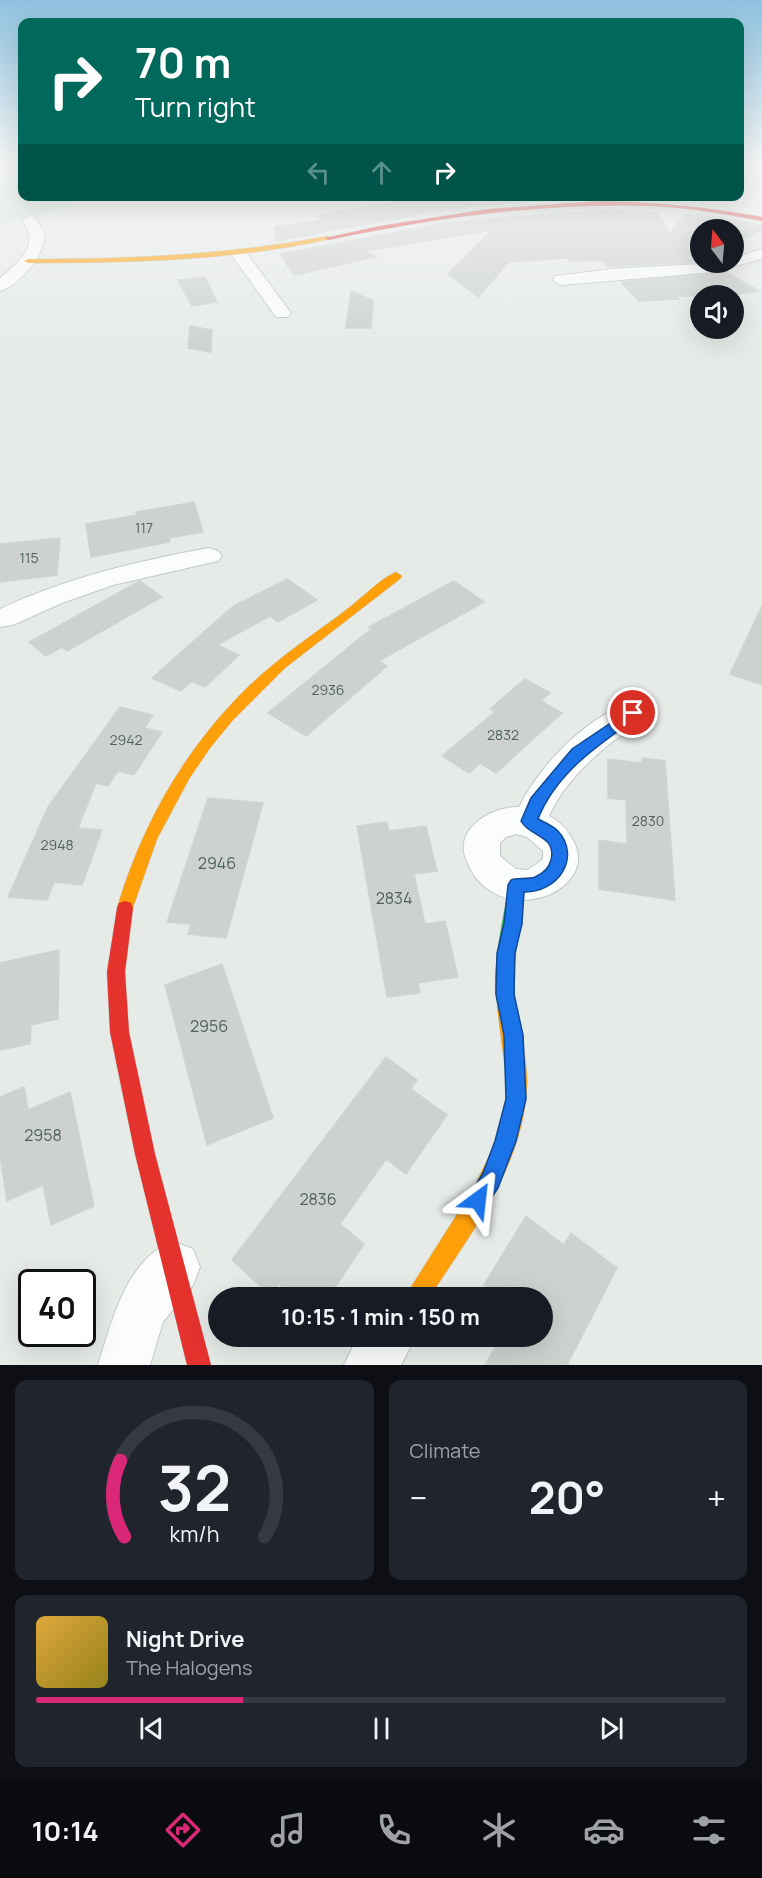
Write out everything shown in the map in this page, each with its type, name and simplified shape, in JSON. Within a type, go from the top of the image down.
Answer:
[{"type":"street","points":[[0,286],[28,261],[36,239],[32,226]]},
{"type":"street","points":[[28,261],[160,260],[239,254],[394,226]]},
{"type":"street","points":[[239,254],[282,314]]},
{"type":"street","points":[[561,280],[695,270],[728,264],[762,254]]},
{"type":"street","points":[[1,625],[95,581],[209,556]]},
{"type":"street","points":[[200,1365],[142,1140],[122,1049],[116,1006],[120,924],[133,875],[162,813],[191,764],[231,712],[297,651],[396,576]]},
{"type":"street","points":[[529,821],[536,803],[578,752],[633,713]]},
{"type":"street","points":[[510,820],[529,821],[551,834],[560,855],[559,865],[543,882],[517,885],[503,881],[484,865],[480,854],[480,843],[493,826],[510,820]]},
{"type":"street","points":[[422,1287],[490,1180],[506,1141],[514,1109],[516,1073],[513,1035],[505,994],[506,953],[513,924],[517,885]]},
{"type":"street","points":[[124,1365],[141,1310],[155,1289],[175,1267]]},
{"type":"street","points":[[370,1365],[382,1347]]},
{"type":"building","points":[[284,226],[358,226],[276,241],[275,227]]},
{"type":"building","points":[[431,226],[665,226],[670,234],[676,226],[690,226],[690,263],[608,267],[602,260],[570,261],[568,258],[509,262],[478,297],[448,274],[492,230],[366,251],[376,257],[294,275],[280,254]]},
{"type":"building","points":[[744,226],[762,226],[762,230],[744,238]]},
{"type":"building","points":[[705,273],[728,273],[759,291],[744,293],[744,285],[690,285],[690,296],[676,296],[679,299],[639,301],[621,282]]},
{"type":"building","points":[[205,277],[217,302],[192,306],[178,280]]},
{"type":"building","points":[[351,291],[373,301],[371,328],[346,328]]},
{"type":"building","points":[[190,326],[212,330],[211,352],[188,348]]},
{"type":"building","points":[[194,502],[203,532],[169,538],[170,542],[91,557],[86,524]]},
{"type":"building","points":[[60,538],[57,575],[0,582],[0,544]]},
{"type":"building","points":[[287,579],[317,600],[278,622],[270,616],[217,645],[239,655],[205,687],[192,681],[181,691],[152,678],[232,607]]},
{"type":"building","points":[[140,581],[162,597],[67,651],[62,647],[46,656],[29,642]]},
{"type":"building","points":[[454,581],[484,602],[379,661],[387,666],[306,736],[268,713],[371,629],[369,627]]},
{"type":"building","points":[[762,606],[762,685],[730,674]]},
{"type":"building","points":[[525,679],[550,693],[541,701],[562,713],[496,773],[480,763],[469,773],[442,756],[495,712],[490,709]]},
{"type":"building","points":[[120,707],[153,715],[144,728],[162,732],[134,775],[118,771],[108,786],[96,783],[78,828],[102,830],[82,885],[54,882],[47,900],[8,897],[48,807]]},
{"type":"building","points":[[642,758],[665,761],[675,900],[599,889],[599,840],[627,844],[626,800],[608,798],[608,759],[642,763]]},
{"type":"building","points":[[208,798],[263,803],[226,938],[188,934],[191,924],[167,922]]},
{"type":"building","points":[[387,822],[389,831],[426,826],[437,871],[414,874],[425,924],[445,921],[458,977],[418,983],[420,993],[387,997],[357,826]]},
{"type":"building","points":[[59,950],[58,1019],[31,1025],[30,1044],[0,1050],[0,963]]},
{"type":"building","points":[[222,964],[273,1118],[207,1145],[165,985]]},
{"type":"building","points":[[386,1057],[417,1080],[411,1089],[447,1115],[406,1174],[386,1159],[340,1224],[364,1244],[335,1287],[282,1287],[279,1284],[277,1287],[261,1287],[232,1260]]},
{"type":"building","points":[[24,1087],[28,1110],[70,1092],[94,1206],[51,1225],[43,1185],[7,1201],[0,1156],[0,1097]]},
{"type":"building","points":[[526,1216],[564,1245],[571,1233],[617,1268],[567,1365],[485,1365],[496,1347],[553,1347],[553,1287],[486,1287],[484,1285]]},
{"type":"traffic: fast","points":[[506,1006],[505,967],[517,885]]},
{"type":"traffic: slow","points":[[28,261],[216,255],[328,238]]},
{"type":"traffic: slow","points":[[125,908],[149,839],[165,806],[184,774],[228,716],[280,665],[396,576]]},
{"type":"traffic: slow","points":[[422,1287],[481,1197],[506,1142],[514,1114],[517,1084],[515,1055],[506,1006]]},
{"type":"traffic: jam","points":[[328,238],[392,226]]},
{"type":"traffic: jam","points":[[125,908],[116,972],[119,1032],[145,1154],[199,1365]]},
{"type":"route","points":[[478,1200],[490,1180],[506,1141],[516,1099],[513,1035],[505,994],[506,953],[513,924],[517,885],[543,882],[559,865],[560,855],[551,834],[541,826],[529,821],[536,803],[578,752],[618,721],[633,713]]}]
